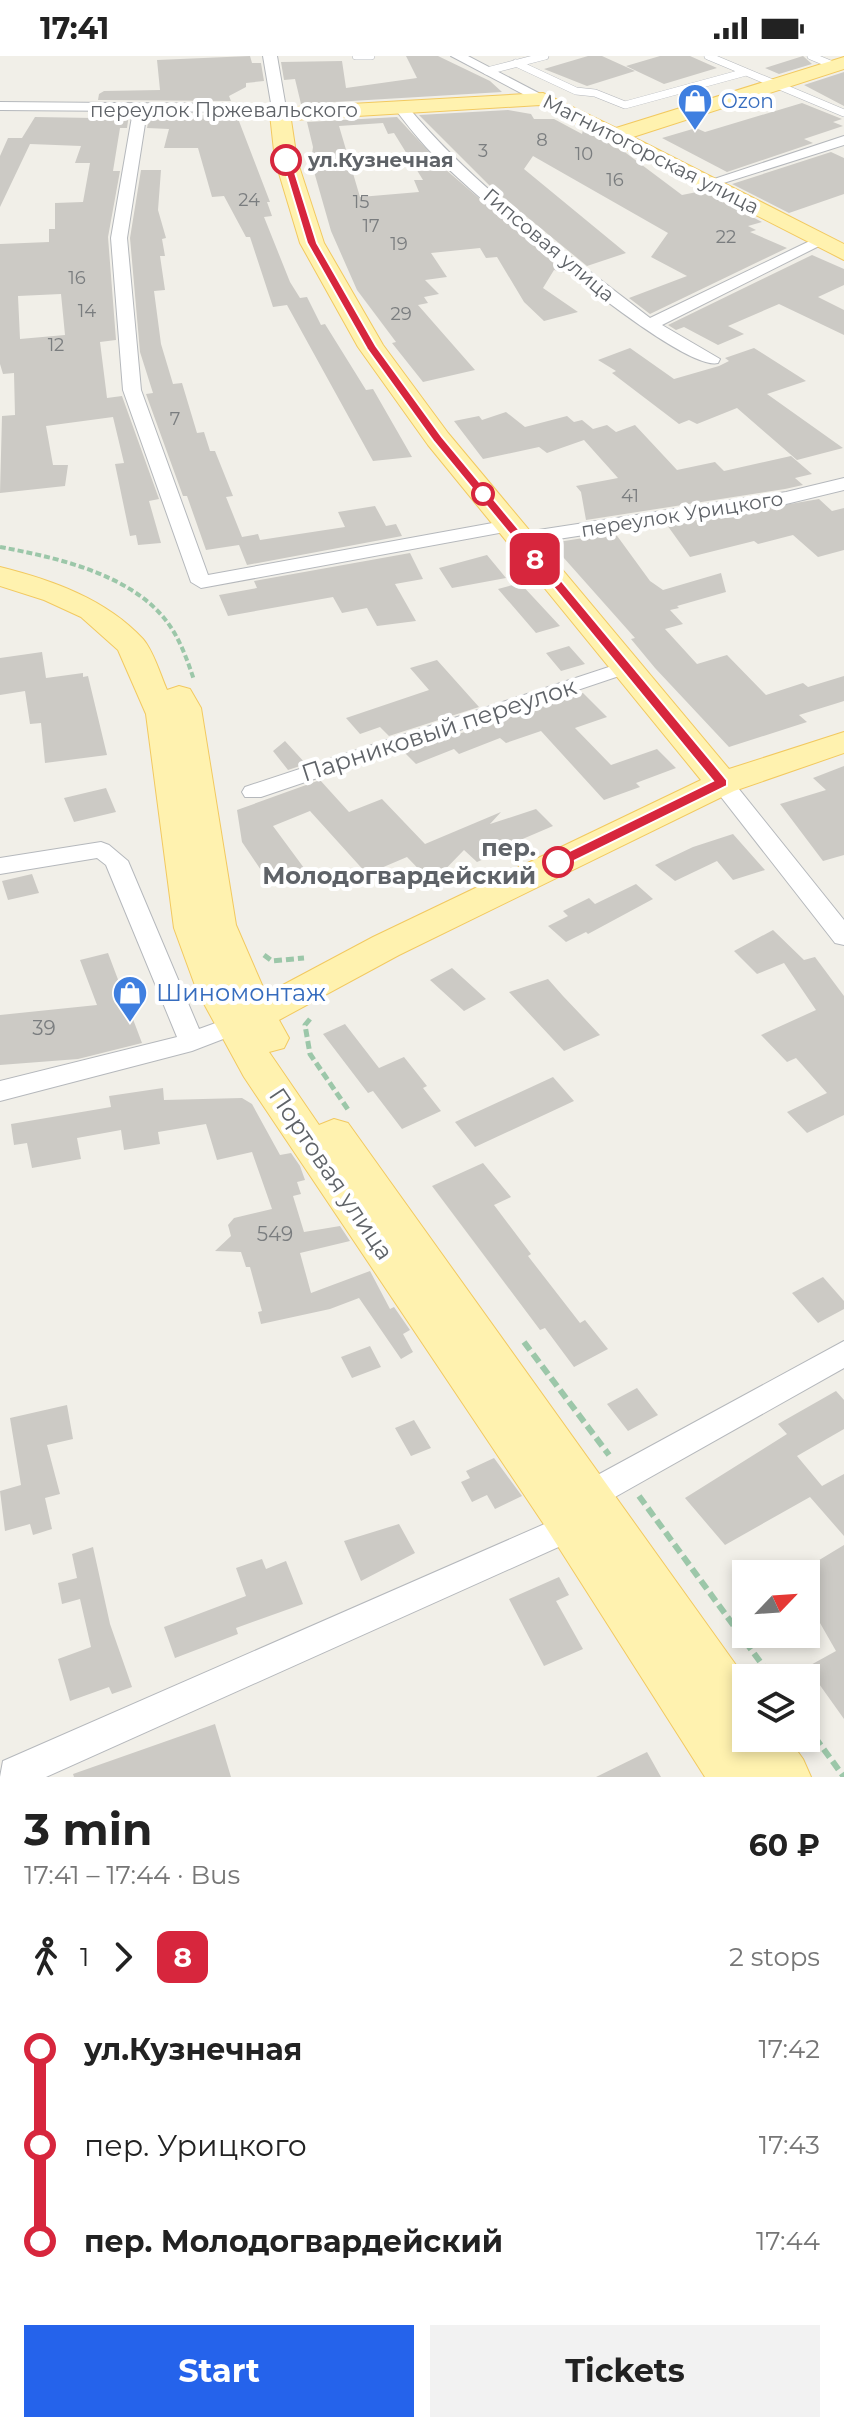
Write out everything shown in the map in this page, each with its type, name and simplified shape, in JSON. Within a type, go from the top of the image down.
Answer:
[{"type":"main road","points":[[616,135],[833,66]]},
{"type":"main road","name":"переулок Пржевальского","points":[[280,114],[543,99]]},
{"type":"main road","name":"Магнитогорская улица","points":[[543,99],[844,253]]},
{"type":"main road","points":[[280,114],[286,160],[312,243],[371,347],[438,439],[722,783]]},
{"type":"main road","name":"Портовая улица","points":[[0,561],[68,582],[110,602],[152,638],[185,708],[218,925],[258,1067],[587,1502],[732,1703]]},
{"type":"main road","name":"Портовая улица","points":[[0,576],[55,594],[92,611],[132,646],[162,714],[192,928],[216,991],[246,1020]]},
{"type":"main road","points":[[246,1020],[386,946],[722,783],[844,742]]},
{"type":"main road","name":"Портовая улица","points":[[587,1502],[735,1777]]},
{"type":"main road","points":[[767,1752],[785,1777]]},
{"type":"street","points":[[270,56],[280,114]]},
{"type":"street","name":"Магнитогорская улица","points":[[458,56],[543,99]]},
{"type":"street","points":[[0,117],[6,107]]},
{"type":"street","name":"переулок Пржевальского","points":[[6,107],[229,108],[280,114]]},
{"type":"street","name":"переулок Урицкого","points":[[140,109],[119,238],[132,390],[201,582],[514,532],[786,498],[844,484]]},
{"type":"street","name":"Гипсовая улица","points":[[402,109],[432,145],[524,228],[649,325],[712,359]]},
{"type":"street","points":[[709,183],[844,140]]},
{"type":"street","points":[[649,325],[821,241]]},
{"type":"street","name":"Парниковый переулок","points":[[253,792],[624,668]]},
{"type":"street","points":[[722,783],[844,937]]},
{"type":"street","points":[[0,866],[101,850],[116,861],[192,1042]]},
{"type":"street","points":[[0,1091],[192,1042],[246,1020]]},
{"type":"street","points":[[15,1773],[587,1502],[844,1353]]},
{"type":"lane","points":[[356,56],[371,56]]},
{"type":"lane","points":[[487,71],[545,56]]},
{"type":"lane","points":[[708,56],[844,113]]},
{"type":"lane","points":[[516,63],[576,91],[595,93],[625,105],[746,72]]},
{"type":"path","points":[[319,1008],[305,1025],[310,1054],[353,1116]]},
{"type":"path","points":[[521,1339],[587,1502],[757,1664]]},
{"type":"path","points":[[820,1744],[844,1777]]},
{"type":"building","points":[[250,56],[252,63],[261,63],[264,81],[246,83],[246,87],[229,96],[231,101],[98,100],[99,94],[104,91],[160,90],[157,60]]},
{"type":"building","points":[[406,56],[438,56],[490,81],[502,92],[301,104],[295,79],[284,80],[281,62],[342,61],[346,88],[417,78]]},
{"type":"building","points":[[588,56],[602,56],[635,71],[587,86],[544,69]]},
{"type":"building","points":[[660,56],[690,56],[717,68],[664,84],[626,66]]},
{"type":"building","points":[[803,56],[812,64],[779,74],[765,68]]},
{"type":"building","points":[[844,72],[844,106],[804,85]]},
{"type":"building","points":[[802,103],[842,119],[833,122],[843,126],[804,139],[813,143],[727,172],[662,138],[696,128],[705,132]]},
{"type":"building","points":[[508,110],[531,114],[534,119],[554,119],[582,134],[583,130],[622,150],[682,195],[702,191],[762,222],[748,226],[756,230],[750,232],[787,248],[650,314],[629,298],[687,276],[651,257],[668,233],[533,156],[524,169],[626,253],[587,266],[494,190],[419,115]]},
{"type":"building","points":[[95,114],[129,114],[127,128],[120,128],[113,171],[120,171],[108,237],[116,340],[100,342],[107,398],[122,396],[159,499],[149,501],[161,543],[138,545],[136,535],[130,536],[115,464],[124,463],[113,417],[46,426],[53,465],[68,465],[65,486],[0,493],[2,416],[15,415],[14,373],[3,374],[0,364],[0,244],[49,242],[49,229],[55,229],[55,203],[83,202],[90,163],[75,163],[81,146],[30,144],[0,207],[0,156],[8,138],[22,138],[35,117],[94,118]],"holes":[[[61,294],[65,335],[20,339],[18,296]]]},
{"type":"building","points":[[150,114],[237,116],[270,202],[267,202],[272,216],[264,217],[290,282],[300,298],[307,297],[321,325],[325,324],[366,390],[373,389],[412,457],[373,461],[287,305],[273,307],[250,237],[246,237],[224,196],[212,197],[198,148],[164,148],[169,129],[147,128]]},
{"type":"building","points":[[397,117],[445,169],[566,273],[554,270],[543,288],[578,312],[544,321],[524,302],[497,257],[486,258],[480,248],[431,253],[447,277],[425,280],[439,294],[424,297],[428,303],[418,305],[475,370],[423,382],[392,343],[396,342],[357,290],[331,231],[311,161],[313,147],[307,122]],"holes":[[[383,123],[388,134],[394,133],[423,180],[414,180],[419,192],[360,197],[339,126]]]},
{"type":"building","points":[[831,152],[844,158],[844,194],[789,213],[732,184]]},
{"type":"building","points":[[141,170],[161,170],[158,210],[166,238],[162,239],[165,256],[160,256],[165,290],[154,291],[161,344],[173,384],[182,383],[197,433],[204,432],[210,451],[215,451],[233,496],[226,497],[242,537],[258,534],[260,540],[345,527],[338,512],[375,506],[386,526],[396,524],[402,536],[247,565],[239,545],[206,550],[146,394],[153,393],[140,352],[130,238]]},
{"type":"building","points":[[812,255],[844,269],[844,285],[818,297],[844,310],[844,335],[779,304],[728,326],[744,334],[718,345],[684,327],[676,330],[668,325]]},
{"type":"building","points":[[630,348],[674,379],[719,366],[729,361],[725,358],[754,348],[806,381],[767,394],[843,448],[797,460],[737,408],[697,424],[689,420],[679,424],[612,373],[616,371],[598,360]]},
{"type":"building","points":[[506,412],[525,427],[567,416],[574,422],[582,420],[593,429],[607,425],[616,432],[635,425],[677,470],[715,462],[724,471],[791,456],[812,474],[795,478],[803,485],[785,489],[586,520],[581,492],[576,486],[618,478],[584,440],[547,453],[539,447],[483,459],[454,421],[479,416],[482,420]]},
{"type":"building","points":[[819,499],[832,511],[844,508],[844,550],[818,557],[793,535],[690,557],[667,525]]},
{"type":"building","points":[[615,533],[650,581],[663,590],[721,573],[726,592],[670,610],[683,624],[665,629],[697,664],[727,655],[766,695],[803,683],[808,687],[844,676],[844,701],[799,715],[807,722],[729,747],[655,668],[631,639],[635,638],[555,548],[561,546],[558,542]]},
{"type":"building","points":[[410,553],[423,579],[395,584],[416,621],[377,626],[367,608],[342,613],[333,597],[228,616],[219,595],[257,588],[254,581]]},
{"type":"building","points":[[487,555],[506,578],[452,588],[439,568]]},
{"type":"building","points":[[520,583],[560,626],[536,633],[498,589]]},
{"type":"building","points":[[569,646],[585,664],[561,671],[546,653]]},
{"type":"building","points":[[42,652],[46,678],[83,673],[83,677],[88,676],[107,755],[45,763],[41,723],[30,724],[25,691],[0,695],[0,658]]},
{"type":"building","points":[[437,660],[479,707],[389,736],[380,727],[360,734],[346,718],[429,690],[410,668]]},
{"type":"building","points":[[583,693],[607,717],[575,728],[611,765],[657,749],[676,768],[636,783],[640,787],[604,800],[541,731],[506,743],[500,738],[459,754],[454,749],[416,764],[404,752]]},
{"type":"building","points":[[285,741],[306,764],[288,770],[273,751]]},
{"type":"building","points":[[844,766],[844,855],[823,861],[780,804],[826,790],[813,778]]},
{"type":"building","points":[[320,780],[349,812],[382,799],[425,844],[501,812],[490,824],[536,809],[553,826],[477,862],[464,850],[432,883],[407,857],[367,874],[310,811],[273,826],[304,868],[269,882],[242,842],[237,810]]},
{"type":"building","points":[[106,788],[116,812],[74,822],[64,798]]},
{"type":"building","points":[[733,834],[765,870],[733,880],[717,861],[675,881],[655,865],[693,847]]},
{"type":"building","points":[[32,874],[39,893],[8,900],[2,881]]},
{"type":"building","points":[[636,884],[653,899],[588,934],[586,932],[566,942],[548,926],[568,916],[563,911],[589,898],[595,904]]},
{"type":"building","points":[[773,930],[804,960],[815,957],[844,996],[844,1115],[807,1133],[787,1112],[827,1093],[796,1058],[787,1062],[761,1035],[816,1010],[784,963],[757,974],[734,951]]},
{"type":"building","points":[[108,953],[142,1043],[78,1059],[0,1065],[0,1015],[97,1005],[80,960]]},
{"type":"building","points":[[452,968],[486,999],[464,1011],[430,980]]},
{"type":"building","points":[[548,979],[600,1035],[564,1051],[509,992]]},
{"type":"building","points":[[345,1024],[379,1068],[404,1057],[427,1086],[423,1088],[441,1111],[402,1129],[373,1091],[368,1093],[323,1034]]},
{"type":"building","points":[[553,1077],[574,1101],[475,1147],[455,1122]]},
{"type":"building","points":[[163,1088],[164,1100],[242,1098],[252,1104],[280,1155],[291,1153],[300,1166],[305,1180],[297,1182],[301,1194],[293,1196],[304,1232],[340,1226],[350,1241],[300,1253],[311,1293],[370,1271],[390,1309],[394,1307],[410,1330],[403,1334],[413,1352],[401,1359],[359,1298],[330,1309],[261,1324],[258,1312],[262,1311],[250,1267],[246,1267],[241,1252],[215,1251],[231,1236],[228,1225],[234,1218],[272,1209],[252,1152],[217,1160],[206,1124],[158,1132],[160,1144],[124,1150],[121,1130],[77,1138],[81,1159],[32,1168],[27,1143],[14,1145],[11,1124],[111,1107],[109,1096]]},
{"type":"building","points":[[483,1163],[511,1197],[494,1205],[531,1254],[528,1256],[580,1323],[585,1320],[608,1349],[574,1367],[545,1328],[540,1330],[432,1186]]},
{"type":"building","points":[[823,1277],[844,1301],[844,1309],[818,1323],[792,1293]]},
{"type":"building","points":[[370,1346],[381,1367],[352,1378],[341,1357]]},
{"type":"building","points":[[637,1388],[658,1415],[628,1431],[607,1404]]},
{"type":"building","points":[[836,1391],[844,1400],[844,1429],[797,1456],[822,1486],[844,1474],[844,1536],[810,1497],[725,1545],[685,1498],[787,1434],[778,1424]]},
{"type":"building","points":[[67,1405],[73,1439],[47,1445],[60,1494],[45,1498],[52,1529],[33,1535],[30,1524],[5,1531],[0,1491],[21,1485],[10,1418]]},
{"type":"building","points":[[414,1420],[431,1448],[411,1456],[395,1428]]},
{"type":"building","points":[[494,1458],[522,1496],[495,1509],[487,1495],[472,1502],[461,1482],[470,1478],[466,1471]]},
{"type":"building","points":[[399,1524],[415,1553],[361,1581],[344,1541]]},
{"type":"building","points":[[844,1545],[844,1719],[820,1685],[820,1664],[812,1664],[836,1651],[820,1623],[819,1560]]},
{"type":"building","points":[[93,1547],[110,1624],[132,1687],[112,1694],[109,1687],[70,1701],[58,1659],[91,1647],[80,1599],[62,1604],[58,1583],[77,1578],[72,1554]]},
{"type":"building","points":[[262,1559],[266,1569],[286,1561],[303,1604],[236,1628],[238,1634],[175,1658],[164,1627],[246,1596],[236,1568]]},
{"type":"building","points":[[559,1577],[569,1595],[556,1601],[583,1649],[544,1666],[509,1599]]},
{"type":"building","points":[[215,1724],[231,1777],[74,1777],[73,1774]]},
{"type":"building","points":[[647,1752],[661,1777],[596,1777]]},
{"type":"bus line","name":"8","points":[[286,160],[312,243],[371,347],[438,439],[722,783],[558,862]]},
{"type":"place","name":"Ozon","points":[[695,132]]},
{"type":"place","name":"ул.Кузнечная","points":[[286,160]]},
{"type":"place","name":"пер. Молодогвардейский","points":[[558,862]]},
{"type":"place","name":"Шиномонтаж","points":[[130,1024]]}]
